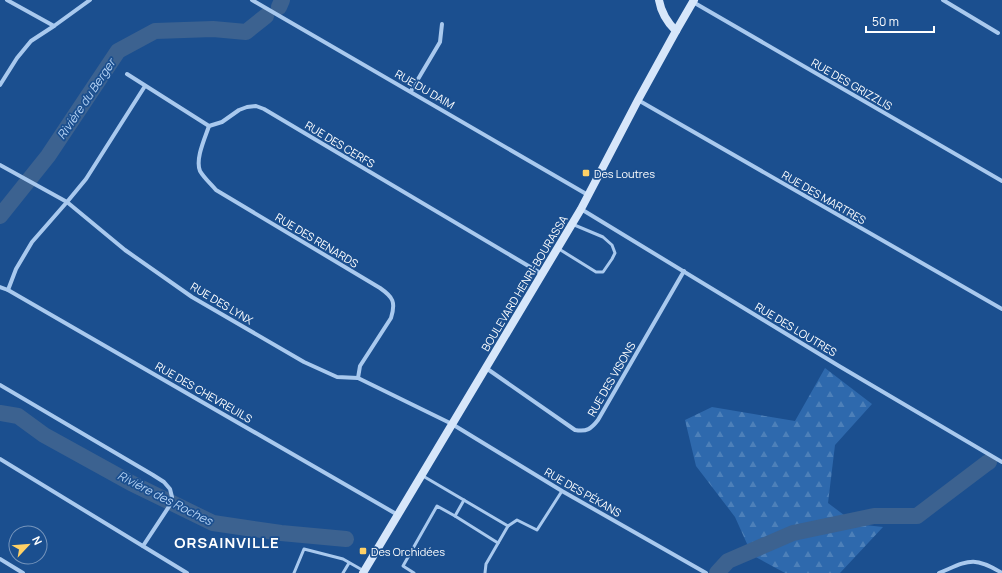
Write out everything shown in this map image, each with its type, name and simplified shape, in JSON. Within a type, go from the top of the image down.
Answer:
[{"type":"main road","points":[[659,0],[660,8],[668,22],[676,31]]},
{"type":"main road","name":"BOULEVARD HENRI-BOURASSA","points":[[364,572],[581,209],[638,100],[694,1]]},
{"type":"street","points":[[7,0],[54,26]]},
{"type":"street","points":[[0,85],[17,58],[31,41],[90,0]]},
{"type":"street","name":"RUE DU DAIM","points":[[252,0],[588,195]]},
{"type":"street","points":[[943,0],[998,33]]},
{"type":"street","name":"RUE DES GRIZZLIS","points":[[694,1],[1002,181]]},
{"type":"street","points":[[411,91],[440,42],[442,24]]},
{"type":"street","points":[[127,74],[209,126]]},
{"type":"street","points":[[8,290],[16,269],[32,242],[86,179],[145,86]]},
{"type":"street","name":"RUE DES MARTRES","points":[[638,100],[1002,309]]},
{"type":"street","name":"RUE DES CERFS","points":[[209,126],[222,122],[239,110],[248,107],[256,106],[264,109],[542,274]]},
{"type":"street","name":"RUE DES RENARDS","points":[[209,126],[198,159],[200,170],[216,190],[380,288],[388,294],[393,301],[394,309],[391,318],[360,366],[358,378]]},
{"type":"street","name":"RUE DES LYNX","points":[[0,165],[67,202],[125,250],[192,297],[304,362],[337,377],[358,378],[452,424]]},
{"type":"street","name":"RUE DES LOUTRES","points":[[581,209],[839,366],[1002,462]]},
{"type":"street","name":"RUE DES VISONS","points":[[486,368],[575,430],[582,431],[589,429],[594,426],[598,420],[684,271]]},
{"type":"street","name":"RUE DES CHEVREUILS","points":[[0,287],[8,290],[398,515]]},
{"type":"street","points":[[0,385],[164,482],[170,489],[172,497],[170,505],[143,546]]},
{"type":"street","name":"RUE DES PÉKANS","points":[[452,424],[562,491],[706,573]]},
{"type":"street","points":[[0,459],[187,573]]},
{"type":"street","points":[[0,559],[23,573]]},
{"type":"street","points":[[939,573],[965,562],[974,561],[982,562],[1002,573]]},
{"type":"lane","points":[[558,248],[596,272],[602,272],[612,259],[614,253],[612,245],[603,237],[572,224]]},
{"type":"lane","points":[[422,475],[508,526]]},
{"type":"lane","points":[[485,573],[486,564],[508,526],[517,520],[538,530],[562,491]]},
{"type":"lane","points":[[455,516],[464,500]]},
{"type":"lane","points":[[414,573],[402,566],[437,506],[498,543]]},
{"type":"lane","points":[[294,573],[304,549],[343,559],[364,572]]},
{"type":"lane","points":[[343,573],[349,563]]},
{"type":"green space","points":[[825,368],[872,404],[835,445],[828,503],[856,524],[883,527],[840,573],[785,573],[752,555],[735,517],[696,466],[685,420],[712,407],[795,421]]},
{"type":"waterway","name":"Rivière du Berger","points":[[279,7],[282,0]]},
{"type":"waterway","name":"Rivière du Berger","points":[[0,216],[48,156],[118,51],[155,31],[213,29],[246,32],[266,16]]},
{"type":"waterway","name":"Rivière des Roches","points":[[0,413],[18,416],[44,435],[131,483],[213,523],[281,533],[346,539]]},
{"type":"waterway","name":"Rivière des Roches","points":[[717,573],[728,561],[793,533],[874,516],[917,516],[989,462]]},
{"type":"place","name":"Des Loutres","points":[[586,173]]},
{"type":"place","name":"Des Orchidées","points":[[363,551]]},
{"type":"district","name":"ORSAINVILLE","points":[[227,542]]}]
